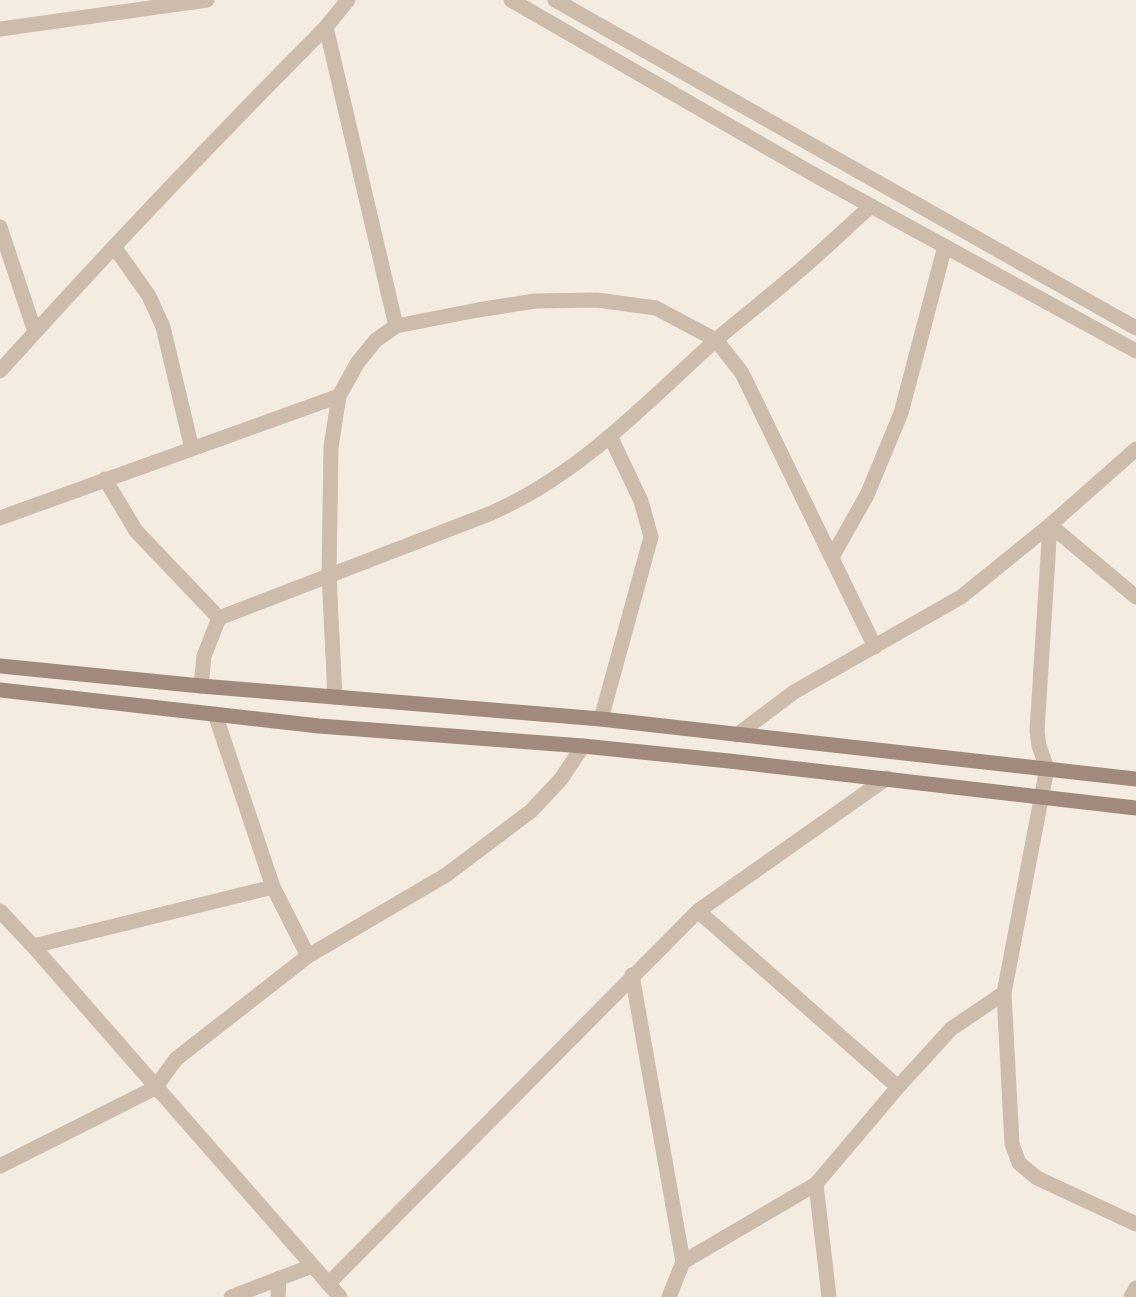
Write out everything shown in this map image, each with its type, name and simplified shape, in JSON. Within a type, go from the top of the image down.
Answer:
[{"type":"main road","points":[[0,666],[335,698],[601,719],[1136,778]]},
{"type":"main road","points":[[0,690],[319,726],[583,746],[887,778],[1136,808]]},
{"type":"street","points":[[0,29],[207,0]]},
{"type":"street","points":[[0,371],[176,179],[326,27],[348,0]]},
{"type":"street","points":[[512,0],[871,206],[1136,351]]},
{"type":"street","points":[[555,0],[1136,328]]},
{"type":"street","points":[[326,27],[396,326]]},
{"type":"street","points":[[201,686],[204,656],[219,618],[518,502],[545,486],[611,438],[716,340],[794,275],[871,206]]},
{"type":"street","points":[[0,227],[35,332]]},
{"type":"street","points":[[832,557],[867,495],[901,413],[945,246]]},
{"type":"street","points":[[115,248],[149,296],[163,327],[192,450]]},
{"type":"street","points":[[335,698],[329,575],[331,447],[339,396],[376,340],[396,326],[536,301],[597,300],[656,308],[716,340],[742,373],[875,647]]},
{"type":"street","points":[[0,518],[339,396]]},
{"type":"street","points":[[601,719],[651,537],[641,501],[611,438]]},
{"type":"street","points":[[737,735],[794,692],[961,597],[1050,525],[1136,449]]},
{"type":"street","points":[[105,479],[136,531],[219,618]]},
{"type":"street","points":[[1050,525],[1136,597]]},
{"type":"street","points":[[1050,525],[1037,731],[1039,746],[1047,768],[1004,993],[1012,1144],[1019,1163],[1037,1178],[1136,1224]]},
{"type":"street","points":[[215,714],[273,888],[308,956]]},
{"type":"street","points":[[0,1166],[155,1088],[176,1059],[308,956],[447,875],[531,811],[561,779],[583,746]]},
{"type":"street","points":[[328,1284],[698,910],[887,778]]},
{"type":"street","points":[[33,946],[273,888]]},
{"type":"street","points":[[698,910],[898,1087]]},
{"type":"street","points":[[0,911],[339,1297]]},
{"type":"street","points":[[633,975],[683,1262],[669,1297]]},
{"type":"street","points":[[683,1262],[816,1184],[898,1087],[951,1029],[1004,993]]},
{"type":"street","points":[[816,1184],[829,1297]]},
{"type":"street","points":[[231,1297],[312,1266]]},
{"type":"street","points":[[278,1297],[279,1278]]},
{"type":"street","points":[[1131,1297],[1136,1288]]}]
